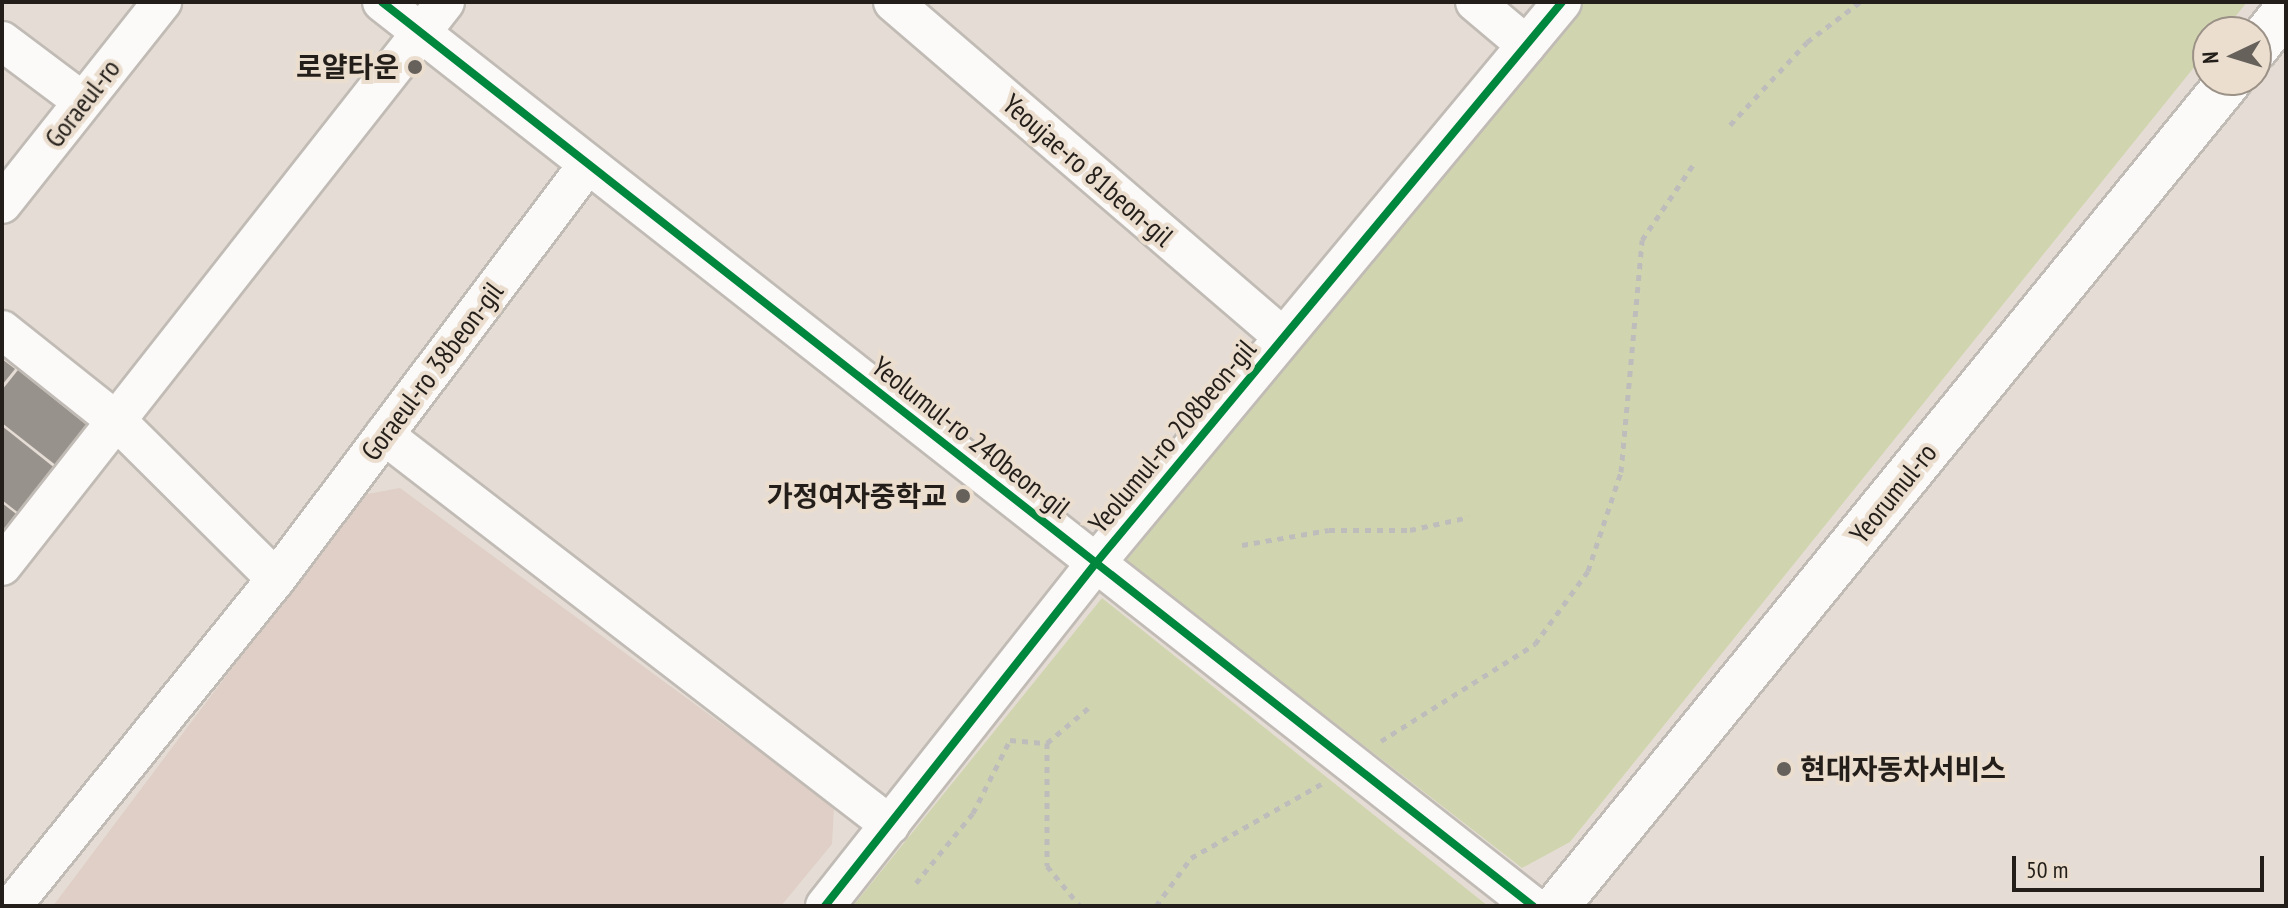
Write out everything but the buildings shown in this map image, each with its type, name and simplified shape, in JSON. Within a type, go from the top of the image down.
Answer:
[{"type":"main road","name":"Yeorumul-ro","points":[[1557,906],[2217,96]]},
{"type":"street","name":"Goraeul-ro","points":[[2,204],[162,2]]},
{"type":"street","name":"Yeolumul-ro 240beon-gil","points":[[382,2],[1533,906]]},
{"type":"street","points":[[2,566],[119,423],[445,2]]},
{"type":"street","name":"Yeoujae-ro 81beon-gil","points":[[893,2],[1283,337]]},
{"type":"street","points":[[1475,2],[1526,45]]},
{"type":"street","name":"Yeolumul-ro 208beon-gil","points":[[825,906],[1096,563],[1562,2]]},
{"type":"street","points":[[2,41],[82,101]]},
{"type":"street","name":"Goraeul-ro 38beon-gil","points":[[12,906],[276,579],[588,164]]},
{"type":"street","points":[[2,330],[119,423],[276,579]]},
{"type":"street","points":[[384,435],[890,825]]},
{"type":"path","points":[[1730,125],[1807,42],[1860,2]]},
{"type":"path","points":[[1156,906],[1191,858],[1356,767],[1368,748],[1535,644],[1588,571],[1621,472],[1642,240],[1693,165]]},
{"type":"path","points":[[1242,545],[1329,530],[1410,530],[1469,517]]},
{"type":"path","points":[[916,883],[973,813],[1010,740],[1047,743],[1092,705]]},
{"type":"path","points":[[1047,743],[1047,866],[1080,906]]},
{"type":"shaded area","points":[[400,488],[834,806],[832,844],[781,906],[53,906],[362,495]]},
{"type":"green space","points":[[1583,2],[2247,2],[2236,16],[2192,16],[2192,70],[1570,842],[1522,868],[1126,561]]},
{"type":"green space","points":[[1102,598],[1329,779],[1488,906],[853,906]]},
{"type":"cycle path","points":[[382,2],[1533,906]]},
{"type":"cycle path","points":[[825,906],[1096,563],[1562,2]]},
{"type":"place","name":"로얄타운","points":[[415,67]]},
{"type":"place","name":"가정여자중학교","points":[[963,496]]},
{"type":"place","name":"현대자동차서비스","points":[[1784,769]]}]
